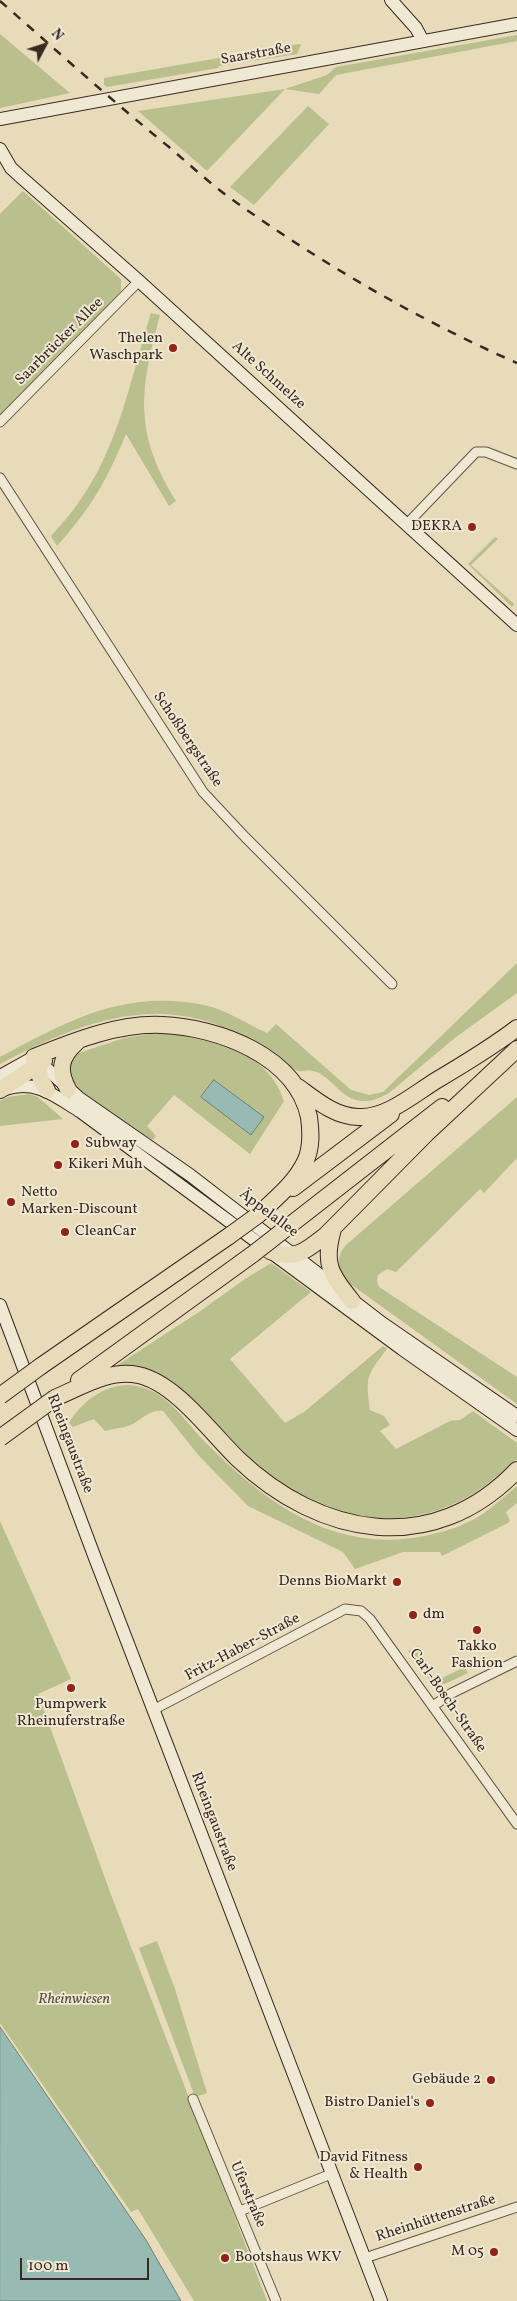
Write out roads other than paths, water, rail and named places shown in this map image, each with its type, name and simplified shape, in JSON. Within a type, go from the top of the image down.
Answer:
[{"type":"highway","points":[[0,1091],[38,1062],[77,1041],[104,1032],[161,1024],[194,1028],[238,1042],[276,1067],[292,1082],[332,1110],[356,1117],[382,1113],[484,1053],[517,1028]]},
{"type":"highway","points":[[68,1089],[62,1076],[61,1066],[66,1053],[77,1041]]},
{"type":"highway","points":[[270,1251],[286,1256],[295,1254],[312,1246],[333,1229],[426,1134],[517,1048]]},
{"type":"highway","points":[[0,1438],[253,1254],[517,1048]]},
{"type":"highway","points":[[38,1062],[41,1080],[47,1090]]},
{"type":"highway","points":[[258,1215],[293,1180],[308,1153],[311,1134],[307,1112],[300,1093],[292,1082]]},
{"type":"highway","points":[[0,1396],[258,1215],[428,1086]]},
{"type":"highway","points":[[333,1229],[327,1257],[328,1265],[338,1283],[352,1301]]},
{"type":"highway","points":[[55,1398],[110,1376],[130,1374],[147,1378],[180,1400],[236,1458],[267,1484],[319,1514],[357,1525],[391,1527],[426,1523],[466,1508],[514,1475]]},
{"type":"street","points":[[391,0],[416,28],[422,41]]},
{"type":"street","name":"Saarstraße","points":[[0,119],[517,24]]},
{"type":"street","name":"Alte Schmelze","points":[[1,153],[11,168],[139,281],[517,625]]},
{"type":"street","name":"Saarbrücker Allee","points":[[0,422],[139,281]]},
{"type":"street","points":[[407,524],[474,454],[484,452],[517,464]]},
{"type":"street","name":"Schoßbergstraße","points":[[0,478],[203,792],[245,837],[392,984]]},
{"type":"street","points":[[0,1076],[38,1062]]},
{"type":"street","name":"Äppelallee","points":[[38,1062],[68,1089],[111,1122],[183,1170],[295,1254],[352,1301],[517,1416]]},
{"type":"street","name":"Äppelallee","points":[[0,1091],[22,1085],[47,1090],[101,1126],[402,1350],[517,1430]]},
{"type":"street","name":"Rheingaustraße","points":[[0,1305],[153,1710],[331,2174],[382,2301]]},
{"type":"street","name":"Fritz-Haber-Straße","points":[[153,1710],[345,1609]]},
{"type":"street","name":"Carl-Bosch-Straße","points":[[345,1609],[357,1610],[366,1615],[517,1824]]},
{"type":"street","points":[[433,1706],[452,1693],[517,1661]]},
{"type":"street","name":"Uferstraße","points":[[194,2099],[276,2301]]},
{"type":"street","points":[[240,2211],[331,2174]]},
{"type":"street","name":"Rheinhüttenstraße","points":[[365,2258],[517,2207]]},
{"type":"water","points":[[214,1080],[264,1117],[251,1135],[201,1097]]},
{"type":"water","points":[[0,2027],[146,2240],[181,2301],[0,2301]]},
{"type":"railway","points":[[0,1],[206,179],[264,222],[369,288],[442,328],[517,363]]},
{"type":"place","name":"Thelen Waschpark","points":[[173,348]]},
{"type":"place","name":"DEKRA","points":[[472,527]]},
{"type":"place","name":"Subway","points":[[75,1144]]},
{"type":"place","name":"Kikeri Muh","points":[[58,1165]]},
{"type":"place","name":"Netto Marken-Discount","points":[[11,1202]]},
{"type":"place","name":"CleanCar","points":[[65,1232]]},
{"type":"place","name":"Denns BioMarkt","points":[[397,1582]]},
{"type":"place","name":"dm","points":[[413,1615]]},
{"type":"place","name":"Takko Fashion","points":[[477,1630]]},
{"type":"place","name":"Pumpwerk Rheinuferstraße","points":[[71,1688]]},
{"type":"place","name":"Gebäude 2","points":[[491,2080]]},
{"type":"place","name":"Bistro Daniel's","points":[[430,2103]]},
{"type":"place","name":"David Fitness & Health","points":[[418,2167]]},
{"type":"place","name":"M 05","points":[[494,2252]]},
{"type":"place","name":"Bootshaus WKV","points":[[225,2258]]},
{"type":"park label","name":"Rheinwiesen","points":[[74,2000]]}]
